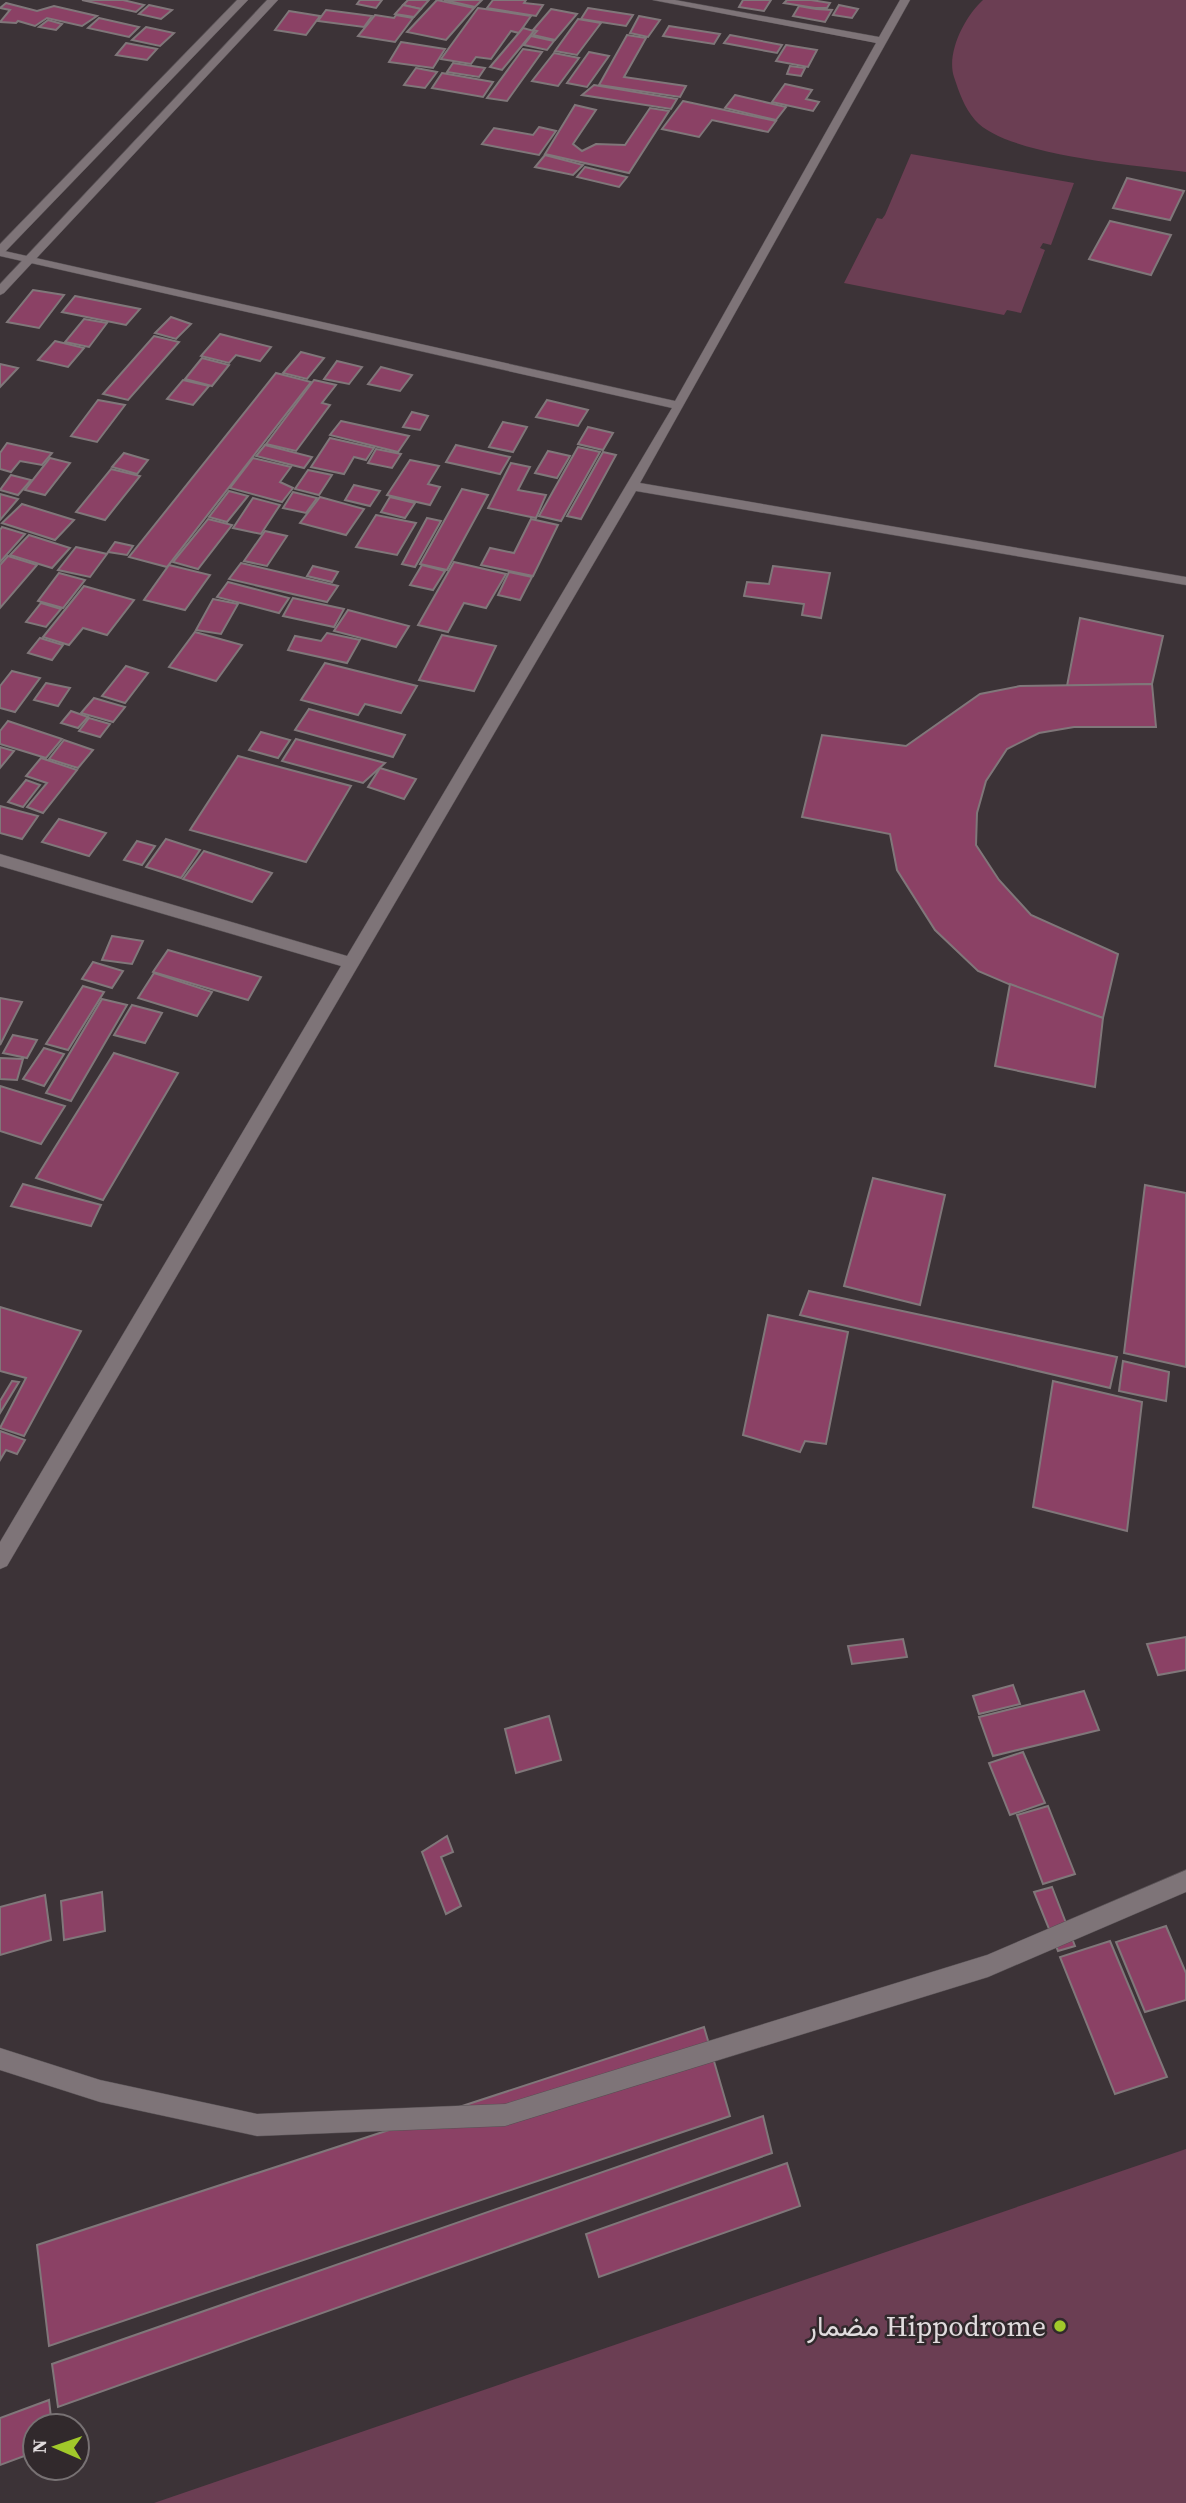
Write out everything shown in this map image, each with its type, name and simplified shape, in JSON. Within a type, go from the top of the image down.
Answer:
[{"type":"street","points":[[243,0],[0,252],[28,261],[679,406]]},
{"type":"street","points":[[0,291],[273,0]]},
{"type":"street","points":[[658,0],[883,41]]},
{"type":"street","points":[[0,1560],[679,406],[905,0]]},
{"type":"street","points":[[632,486],[1186,581]]},
{"type":"street","points":[[0,860],[351,963]]},
{"type":"street","points":[[0,2059],[100,2091],[257,2125],[505,2115],[988,1966],[1186,1881]]},
{"type":"shaded area","points":[[983,0],[1186,0],[1186,172],[1106,162],[1042,150],[991,132],[975,120],[965,105],[952,67],[955,46],[964,25]]},
{"type":"shaded area","points":[[911,154],[1074,183],[1051,245],[1043,243],[1040,248],[1045,250],[1021,313],[1007,310],[1004,315],[844,283],[877,218],[882,219],[885,215]]},
{"type":"shaded area","points":[[1186,2149],[1186,2503],[154,2503]]},
{"type":"building","points":[[82,0],[123,0],[144,5],[136,12]]},
{"type":"building","points":[[360,0],[382,0],[376,8],[357,4]]},
{"type":"building","points":[[408,0],[429,0],[421,9],[403,5]]},
{"type":"building","points":[[437,0],[474,8],[446,40],[407,32]]},
{"type":"building","points":[[444,0],[482,0],[475,7]]},
{"type":"building","points":[[493,0],[526,0],[524,3],[543,5],[536,16],[487,8]]},
{"type":"building","points":[[743,0],[771,0],[764,11],[739,7]]},
{"type":"building","points":[[787,0],[830,3],[827,8],[815,8],[784,3]]},
{"type":"building","points":[[6,3],[37,11],[54,6],[97,16],[82,26],[47,18],[35,26],[18,21],[0,22],[10,10],[0,8]]},
{"type":"building","points":[[149,5],[172,10],[161,19],[139,14]]},
{"type":"building","points":[[403,5],[421,9],[414,17],[395,14]]},
{"type":"building","points":[[839,5],[858,9],[852,18],[833,15]]},
{"type":"building","points":[[799,6],[832,10],[825,22],[793,16]]},
{"type":"building","points":[[478,8],[531,16],[519,33],[511,31],[491,59],[476,57],[471,64],[441,59]]},
{"type":"building","points":[[588,8],[633,15],[626,26],[581,19]]},
{"type":"building","points":[[551,9],[577,14],[555,40],[533,35],[537,31],[533,30]]},
{"type":"building","points":[[326,10],[372,16],[364,27],[318,21]]},
{"type":"building","points":[[289,11],[320,16],[306,35],[275,30]]},
{"type":"building","points":[[375,15],[413,18],[395,42],[358,36]]},
{"type":"building","points":[[639,16],[660,20],[648,37],[630,33]]},
{"type":"building","points":[[99,18],[139,27],[129,37],[88,28]]},
{"type":"building","points":[[578,19],[601,23],[577,55],[555,51]]},
{"type":"building","points":[[48,20],[62,24],[56,30],[39,27]]},
{"type":"building","points":[[669,26],[720,34],[714,44],[663,36]]},
{"type":"building","points":[[146,27],[174,33],[160,46],[132,40]]},
{"type":"building","points":[[523,28],[534,31],[502,70],[490,67]]},
{"type":"building","points":[[627,35],[646,38],[624,77],[686,86],[680,97],[599,85]]},
{"type":"building","points":[[730,35],[782,45],[777,53],[724,43]]},
{"type":"building","points":[[531,36],[554,41],[547,50],[524,45]]},
{"type":"building","points":[[401,42],[445,49],[433,68],[389,62]]},
{"type":"building","points":[[126,43],[157,49],[147,60],[116,55]]},
{"type":"building","points":[[786,45],[817,50],[808,67],[776,61]]},
{"type":"building","points":[[523,49],[542,52],[507,101],[487,98]]},
{"type":"building","points":[[589,52],[609,56],[587,87],[567,83]]},
{"type":"building","points":[[554,53],[579,58],[558,86],[532,81]]},
{"type":"building","points":[[453,63],[485,68],[479,77],[447,72]]},
{"type":"building","points":[[790,66],[805,68],[801,76],[787,74]]},
{"type":"building","points":[[416,68],[437,72],[425,88],[404,85]]},
{"type":"building","points":[[442,73],[493,82],[483,97],[432,88]]},
{"type":"building","points":[[785,84],[812,90],[806,99],[819,102],[813,111],[772,102]]},
{"type":"building","points":[[594,85],[677,99],[671,109],[582,95]]},
{"type":"building","points":[[735,95],[786,107],[776,120],[725,108]]},
{"type":"building","points":[[683,101],[776,121],[768,132],[712,120],[699,137],[662,129]]},
{"type":"building","points":[[575,105],[596,110],[573,144],[582,151],[596,144],[625,145],[650,108],[669,111],[629,173],[545,154]]},
{"type":"building","points":[[539,127],[556,131],[539,155],[482,144],[494,128],[533,135]]},
{"type":"building","points":[[545,155],[583,165],[573,175],[535,167]]},
{"type":"building","points":[[585,167],[627,177],[619,187],[577,177]]},
{"type":"building","points":[[1127,178],[1184,191],[1170,220],[1113,208]]},
{"type":"building","points":[[1110,221],[1171,235],[1151,275],[1089,259]]},
{"type":"building","points":[[33,290],[64,295],[39,328],[7,322]]},
{"type":"building","points":[[75,296],[140,309],[126,325],[62,312]]},
{"type":"building","points":[[171,317],[191,324],[176,339],[155,333]]},
{"type":"building","points":[[84,319],[107,323],[89,347],[65,342]]},
{"type":"building","points":[[220,334],[271,347],[260,361],[236,355],[229,363],[201,356]]},
{"type":"building","points":[[154,336],[179,342],[128,400],[103,394]]},
{"type":"building","points":[[55,341],[84,348],[68,367],[38,360]]},
{"type":"building","points":[[301,352],[324,358],[307,379],[283,373]]},
{"type":"building","points":[[202,358],[229,365],[212,386],[185,379]]},
{"type":"building","points":[[337,361],[362,367],[349,384],[324,379]]},
{"type":"building","points":[[0,364],[18,368],[0,387]]},
{"type":"building","points":[[381,367],[412,375],[400,391],[368,384]]},
{"type":"building","points":[[276,373],[311,382],[167,567],[129,557]]},
{"type":"building","points":[[183,380],[209,386],[193,405],[167,399]]},
{"type":"building","points":[[314,380],[336,385],[322,403],[330,405],[296,451],[266,444]]},
{"type":"building","points":[[98,400],[125,405],[97,442],[71,436]]},
{"type":"building","points":[[547,400],[588,410],[578,426],[536,417]]},
{"type":"building","points":[[412,412],[428,416],[420,430],[403,427]]},
{"type":"building","points":[[341,421],[409,436],[398,452],[330,435]]},
{"type":"building","points":[[503,422],[527,427],[513,452],[489,447]]},
{"type":"building","points":[[588,427],[613,433],[603,450],[578,444]]},
{"type":"building","points":[[330,438],[374,448],[366,460],[354,457],[344,474],[311,467]]},
{"type":"building","points":[[7,443],[52,453],[42,465],[20,461],[11,472],[0,469],[0,453]]},
{"type":"building","points":[[265,445],[312,457],[304,468],[256,456]]},
{"type":"building","points":[[456,445],[510,457],[500,474],[446,462]]},
{"type":"building","points":[[578,447],[600,452],[561,521],[539,516]]},
{"type":"building","points":[[376,449],[401,454],[392,468],[368,463]]},
{"type":"building","points":[[548,451],[570,456],[557,478],[535,473]]},
{"type":"building","points":[[603,452],[616,455],[581,519],[567,516]]},
{"type":"building","points":[[124,453],[148,460],[137,474],[112,467]]},
{"type":"building","points":[[50,458],[70,463],[45,495],[25,490]]},
{"type":"building","points":[[253,458],[291,467],[280,482],[293,488],[282,502],[230,488]]},
{"type":"building","points":[[410,460],[439,466],[428,484],[440,487],[430,505],[387,495]]},
{"type":"building","points":[[511,463],[530,467],[518,490],[546,495],[536,518],[488,508]]},
{"type":"building","points":[[111,469],[140,476],[105,520],[76,512]]},
{"type":"building","points":[[308,470],[332,475],[319,495],[295,489]]},
{"type":"building","points":[[11,475],[31,480],[18,495],[0,490]]},
{"type":"building","points":[[354,485],[380,491],[370,506],[345,500]]},
{"type":"building","points":[[462,489],[488,495],[447,570],[420,564]]},
{"type":"building","points":[[229,491],[248,496],[227,522],[209,517]]},
{"type":"building","points":[[293,492],[317,498],[306,513],[283,508]]},
{"type":"building","points":[[0,494],[18,499],[0,520]]},
{"type":"building","points":[[320,497],[364,509],[346,535],[300,523]]},
{"type":"building","points":[[390,497],[415,503],[405,518],[381,512]]},
{"type":"building","points":[[253,498],[280,505],[261,534],[233,528]]},
{"type":"building","points":[[22,504],[74,520],[55,540],[2,523]]},
{"type":"building","points":[[376,515],[416,523],[397,555],[356,547]]},
{"type":"building","points":[[427,518],[441,521],[415,567],[402,564]]},
{"type":"building","points":[[208,519],[232,525],[198,569],[173,562]]},
{"type":"building","points":[[531,519],[558,525],[533,576],[481,565],[490,548],[514,553]]},
{"type":"building","points":[[2,527],[25,534],[0,562],[0,530]]},
{"type":"building","points":[[265,531],[287,536],[267,566],[244,561]]},
{"type":"building","points":[[29,535],[70,548],[52,568],[10,555]]},
{"type":"building","points":[[115,542],[133,546],[127,555],[108,552]]},
{"type":"building","points":[[76,547],[107,554],[90,577],[58,570]]},
{"type":"building","points":[[8,556],[37,565],[0,608],[0,565]]},
{"type":"building","points":[[454,562],[506,574],[486,608],[464,603],[448,632],[418,625]]},
{"type":"building","points":[[241,563],[338,586],[327,602],[229,579]]},
{"type":"building","points":[[169,565],[210,575],[185,610],[144,600]]},
{"type":"building","points":[[422,565],[445,571],[433,590],[410,585]]},
{"type":"building","points":[[313,566],[338,572],[332,582],[307,576]]},
{"type":"building","points":[[773,566],[830,573],[821,618],[802,615],[804,604],[744,596],[747,582],[769,584]]},
{"type":"building","points":[[509,572],[532,577],[520,600],[498,595]]},
{"type":"building","points":[[59,573],[85,580],[63,608],[38,601]]},
{"type":"building","points":[[228,582],[289,598],[279,613],[217,597]]},
{"type":"building","points":[[84,586],[134,600],[107,635],[83,628],[69,645],[43,637]]},
{"type":"building","points":[[293,598],[344,609],[334,627],[283,616]]},
{"type":"building","points":[[213,599],[238,604],[221,634],[196,630]]},
{"type":"building","points":[[41,603],[61,609],[46,627],[26,622]]},
{"type":"building","points":[[348,610],[409,626],[396,647],[334,631]]},
{"type":"building","points":[[1080,618],[1163,636],[1152,684],[1067,686]]},
{"type":"building","points":[[195,632],[242,645],[216,681],[169,667]]},
{"type":"building","points":[[327,633],[360,640],[347,663],[288,650],[295,636],[321,641]]},
{"type":"building","points":[[442,635],[496,646],[474,691],[419,680]]},
{"type":"building","points":[[40,638],[63,645],[52,660],[28,653]]},
{"type":"building","points":[[325,663],[417,686],[401,713],[365,704],[358,715],[301,700]]},
{"type":"building","points":[[126,666],[148,673],[125,703],[102,696]]},
{"type":"building","points":[[12,671],[40,678],[15,712],[0,708],[0,686]]},
{"type":"building","points":[[46,683],[70,688],[58,706],[34,700]]},
{"type":"building","points":[[1152,684],[1156,727],[1074,727],[1039,733],[1007,749],[986,781],[977,813],[976,845],[999,880],[1031,915],[1118,954],[1103,1018],[1044,999],[978,971],[935,930],[897,870],[890,834],[802,817],[822,735],[906,746],[980,694],[1020,686]]},
{"type":"building","points":[[94,698],[125,707],[113,722],[81,713]]},
{"type":"building","points":[[309,709],[405,735],[393,757],[295,730]]},
{"type":"building","points":[[71,711],[88,717],[78,728],[61,723]]},
{"type":"building","points":[[89,718],[110,724],[100,737],[79,731]]},
{"type":"building","points":[[8,721],[62,739],[46,758],[0,744],[0,731]]},
{"type":"building","points":[[261,732],[290,740],[278,758],[249,750]]},
{"type":"building","points":[[296,739],[385,763],[363,783],[282,761]]},
{"type":"building","points":[[64,740],[93,750],[78,768],[49,759]]},
{"type":"building","points":[[0,747],[14,751],[0,768]]},
{"type":"building","points":[[238,756],[351,786],[306,862],[190,830]]},
{"type":"building","points":[[41,758],[77,770],[43,813],[27,807],[47,783],[26,776]]},
{"type":"building","points":[[380,768],[416,779],[404,799],[368,787]]},
{"type":"building","points":[[26,780],[40,785],[23,807],[8,802]]},
{"type":"building","points":[[0,806],[38,816],[22,839],[0,833]]},
{"type":"building","points":[[59,819],[106,833],[89,856],[42,842]]},
{"type":"building","points":[[166,839],[200,850],[181,878],[146,867]]},
{"type":"building","points":[[137,841],[155,846],[142,865],[124,860]]},
{"type":"building","points":[[204,851],[272,873],[252,902],[183,879]]},
{"type":"building","points":[[112,936],[143,941],[132,964],[102,960]]},
{"type":"building","points":[[168,950],[261,977],[248,1000],[153,972]]},
{"type":"building","points":[[93,962],[123,971],[112,988],[82,979]]},
{"type":"building","points":[[154,973],[212,992],[197,1016],[138,998]]},
{"type":"building","points":[[1010,984],[1103,1018],[1095,1087],[995,1066]]},
{"type":"building","points":[[83,986],[104,992],[68,1050],[46,1044]]},
{"type":"building","points":[[0,998],[22,1002],[0,1045]]},
{"type":"building","points":[[102,999],[127,1005],[71,1101],[46,1093]]},
{"type":"building","points":[[132,1005],[162,1013],[145,1043],[114,1035]]},
{"type":"building","points":[[13,1035],[37,1040],[27,1058],[3,1053]]},
{"type":"building","points":[[44,1048],[64,1054],[44,1086],[23,1079]]},
{"type":"building","points":[[114,1053],[178,1073],[103,1200],[36,1178]]},
{"type":"building","points":[[0,1058],[23,1059],[17,1080],[0,1079]]},
{"type":"building","points":[[0,1086],[65,1106],[41,1144],[0,1131]]},
{"type":"building","points":[[873,1178],[945,1195],[920,1305],[844,1286]]},
{"type":"building","points":[[23,1184],[101,1205],[91,1226],[11,1206]]},
{"type":"building","points":[[1145,1185],[1186,1193],[1186,1367],[1124,1353]]},
{"type":"building","points":[[809,1291],[1117,1357],[1110,1388],[800,1315]]},
{"type":"building","points":[[0,1307],[81,1331],[24,1436],[0,1428],[26,1378],[0,1371]]},
{"type":"building","points":[[768,1315],[848,1332],[826,1444],[805,1441],[800,1452],[743,1435]]},
{"type":"building","points":[[1123,1361],[1169,1372],[1166,1401],[1119,1391]]},
{"type":"building","points":[[12,1381],[19,1382],[0,1413],[0,1401]]},
{"type":"building","points":[[1053,1381],[1142,1402],[1127,1531],[1033,1507]]},
{"type":"building","points":[[0,1431],[25,1440],[17,1454],[6,1450],[0,1460]]},
{"type":"building","points":[[1186,1637],[1186,1670],[1158,1675],[1147,1644]]},
{"type":"building","points":[[903,1639],[907,1657],[852,1664],[848,1646]]},
{"type":"building","points":[[1013,1685],[1020,1704],[979,1714],[973,1696]]},
{"type":"building","points":[[1084,1691],[1099,1730],[993,1756],[979,1717]]},
{"type":"building","points":[[549,1716],[561,1760],[516,1773],[505,1729]]},
{"type":"building","points":[[1023,1752],[1045,1803],[1010,1815],[989,1763]]},
{"type":"building","points":[[1048,1806],[1075,1874],[1043,1884],[1017,1815]]},
{"type":"building","points":[[447,1836],[453,1852],[441,1857],[461,1906],[446,1914],[422,1852]]},
{"type":"building","points":[[1052,1887],[1075,1946],[1058,1951],[1034,1892]]},
{"type":"building","points":[[102,1892],[105,1931],[64,1940],[61,1901]]},
{"type":"building","points":[[45,1895],[51,1940],[0,1955],[0,1907]]},
{"type":"building","points":[[1166,1926],[1186,1973],[1186,2000],[1145,2012],[1116,1942]]},
{"type":"building","points":[[1110,1941],[1167,2077],[1115,2094],[1060,1957]]},
{"type":"building","points":[[704,2027],[730,2116],[49,2346],[37,2245]]},
{"type":"building","points":[[763,2116],[772,2153],[58,2407],[52,2364]]},
{"type":"building","points":[[787,2163],[800,2206],[599,2277],[586,2234]]},
{"type":"building","points":[[49,2400],[50,2412],[21,2412],[21,2457],[0,2465],[0,2418]]},
{"type":"place","name":"مضمار Hippodrome","points":[[1060,2326]]}]
